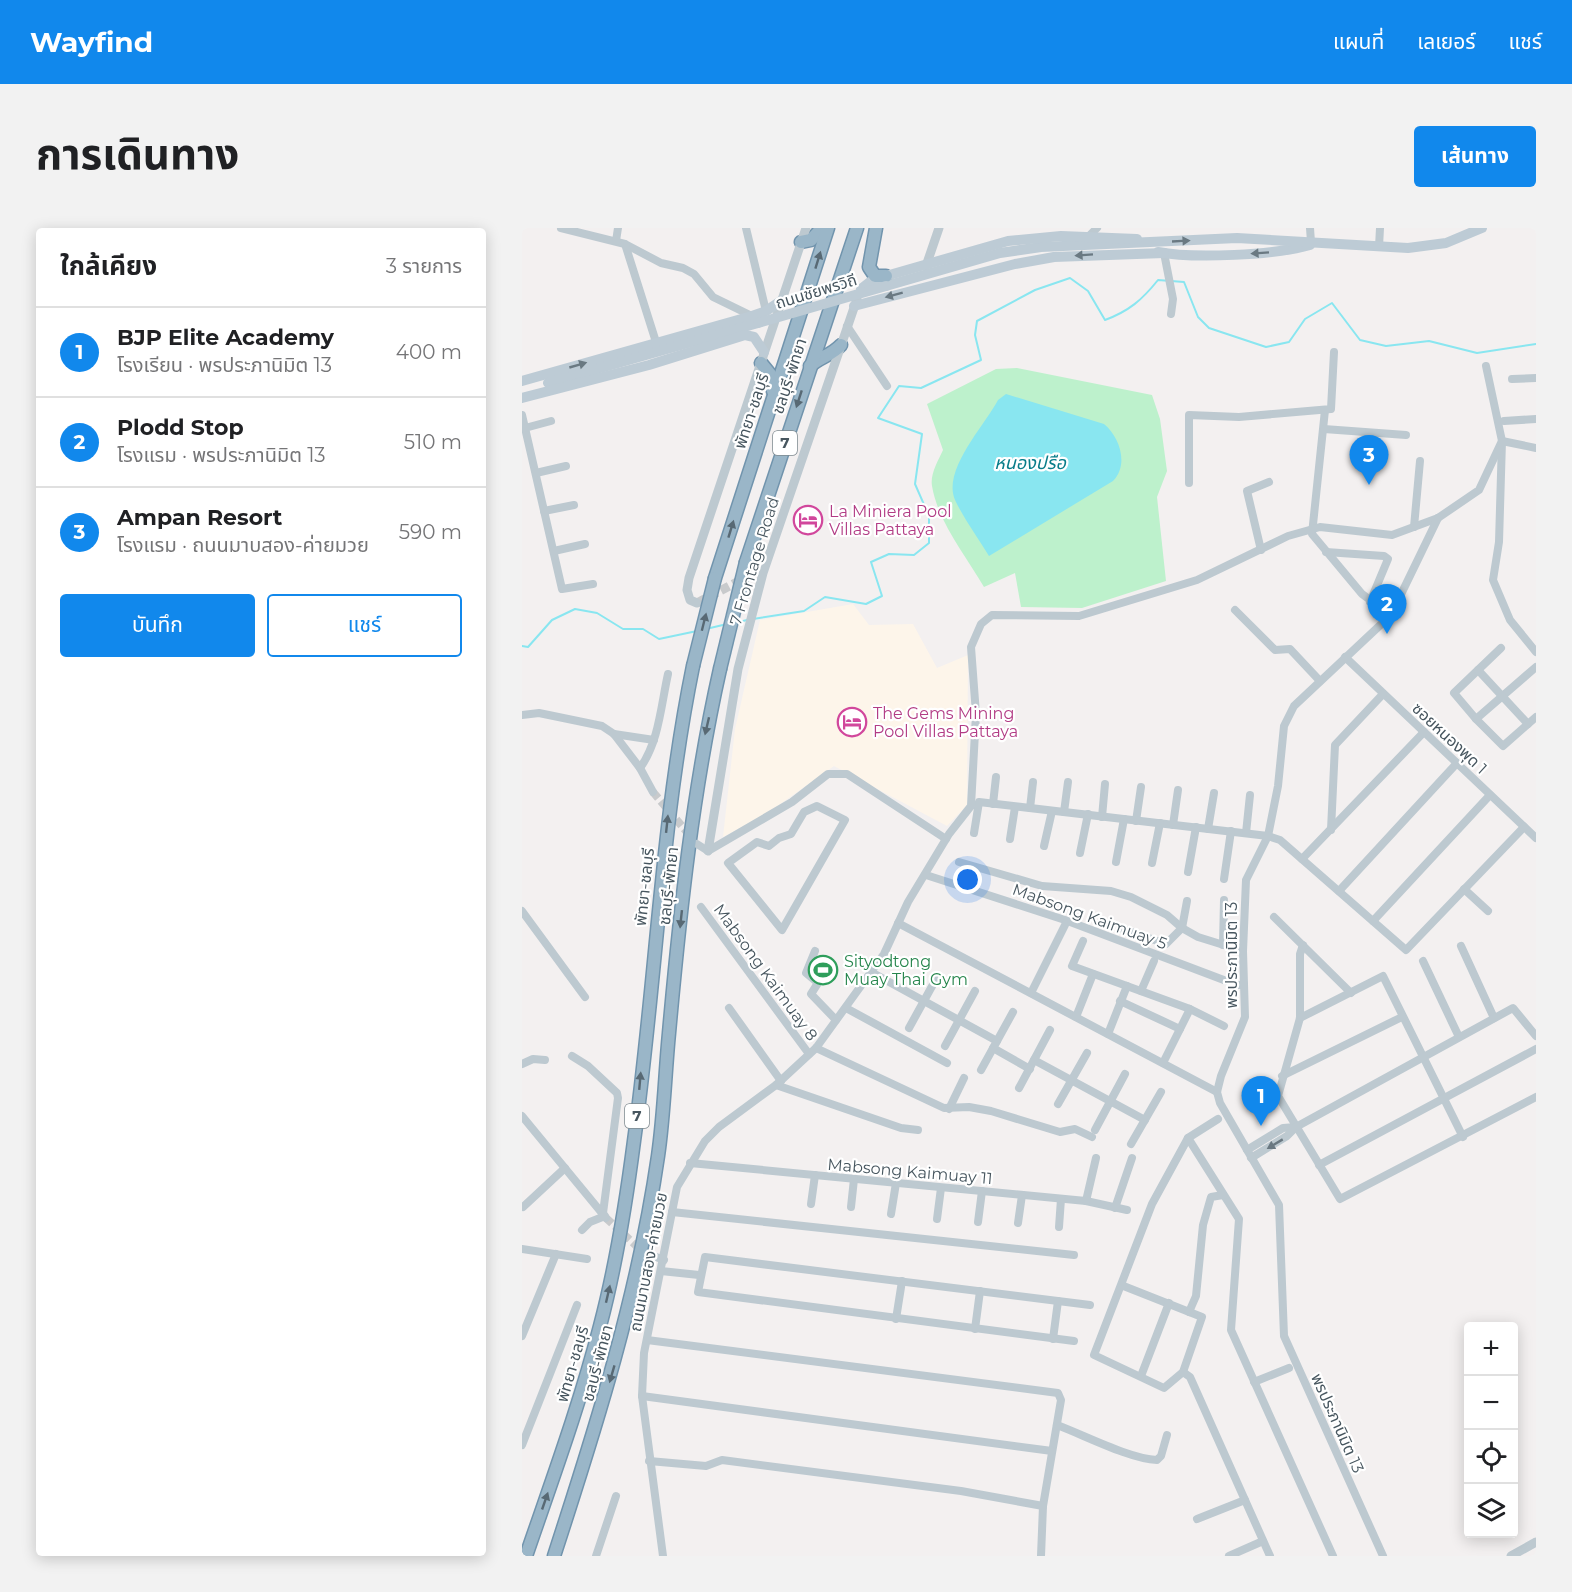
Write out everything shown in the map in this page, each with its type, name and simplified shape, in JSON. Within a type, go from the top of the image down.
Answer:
[{"type":"highway","points":[[801,242],[811,240],[822,228]]},
{"type":"highway","name":"พัทยา-ชลบุรี","points":[[526,1556],[574,1415],[612,1275],[634,1141],[678,737],[693,666],[715,578],[828,228]]},
{"type":"highway","name":"ชลบุรี-พัทยา","points":[[554,1556],[607,1391],[645,1239],[659,1153],[692,815],[704,741],[720,669],[746,562],[857,228]]},
{"type":"highway","points":[[876,228],[869,267],[875,276],[885,281]]},
{"type":"highway","points":[[810,366],[819,358],[834,353],[841,345]]},
{"type":"highway","points":[[763,358],[770,374],[774,396]]},
{"type":"main road","name":"ถนนชัยพรวิถี","points":[[861,289],[870,282],[885,281],[1010,252],[1080,244],[1123,245],[1238,238],[1408,248],[1436,245],[1482,228]]},
{"type":"main road","name":"ถนนชัยพรวิถี","points":[[522,391],[885,281],[1008,241],[1093,232],[1159,242]]},
{"type":"main road","points":[[1235,254],[1238,238]]},
{"type":"main road","name":"ถนนชัยพรวิถี","points":[[854,306],[1034,261],[1095,255],[1235,254],[1295,249],[1314,243]]},
{"type":"main road","name":"ถนนชัยพรวิถี","points":[[1123,245],[1164,253]]},
{"type":"main road","name":"ถนนชัยพรวิถี","points":[[522,381],[656,342],[755,320],[781,301]]},
{"type":"main road","points":[[522,398],[649,365],[758,332],[761,326],[759,321],[755,320]]},
{"type":"main road","points":[[745,335],[754,337],[763,358]]},
{"type":"street","points":[[561,228],[625,244],[661,263],[694,274],[713,297],[755,320]]},
{"type":"street","points":[[616,241],[618,228]]},
{"type":"street","points":[[746,228],[766,311]]},
{"type":"street","points":[[697,603],[690,600],[687,590],[688,578],[806,228]]},
{"type":"street","points":[[926,266],[939,228]]},
{"type":"street","points":[[1310,228],[1314,243]]},
{"type":"street","points":[[1379,247],[1380,228]]},
{"type":"street","points":[[625,244],[656,342]]},
{"type":"street","points":[[1164,253],[1172,295],[1171,314]]},
{"type":"street","name":"7 Frontage Road","points":[[708,851],[728,720],[760,586],[760,573],[861,289]]},
{"type":"street","points":[[847,326],[887,386]]},
{"type":"street","points":[[1189,483],[1189,415],[1239,417],[1325,410],[1332,406],[1334,352]]},
{"type":"street","points":[[1486,366],[1502,441],[1499,542],[1493,580],[1510,620],[1536,652]]},
{"type":"street","points":[[1512,379],[1536,378]]},
{"type":"street","points":[[1325,410],[1311,530],[1326,552],[1370,602],[1391,615]]},
{"type":"street","points":[[522,415],[562,590],[593,584]]},
{"type":"street","points":[[1504,421],[1536,418]]},
{"type":"street","points":[[525,428],[551,422]]},
{"type":"street","points":[[1324,429],[1406,435]]},
{"type":"street","points":[[1502,441],[1536,447]]},
{"type":"street","points":[[1438,518],[1479,490],[1502,441]]},
{"type":"street","points":[[1414,526],[1420,460]]},
{"type":"street","points":[[536,473],[566,466]]},
{"type":"street","points":[[1261,549],[1247,491],[1269,482]]},
{"type":"street","points":[[544,511],[574,505]]},
{"type":"street","name":"ถนนมาบสอง-ค่ายมวย","points":[[663,1556],[642,1396],[647,1340],[677,1187],[690,1163],[719,1127],[779,1083],[813,1051],[884,954],[908,902],[926,875],[945,839],[971,806],[976,714],[971,647],[981,624],[992,615],[1079,616],[1197,580],[1288,536],[1320,527],[1392,535],[1438,518]]},
{"type":"street","name":"พรประภานิมิต 13","points":[[1383,1556],[1284,1336],[1278,1205],[1220,1103],[1217,1092],[1221,1076],[1245,1017],[1243,951],[1245,880],[1268,836],[1278,786],[1284,726],[1294,706],[1391,615],[1438,518]]},
{"type":"street","points":[[554,551],[585,544]]},
{"type":"street","points":[[1326,552],[1384,556],[1388,559],[1370,602]]},
{"type":"street","points":[[1235,610],[1275,650],[1290,649],[1320,681]]},
{"type":"street","points":[[1501,648],[1454,695],[1502,746],[1536,717]]},
{"type":"street","name":"ซอยหนองพุด 1","points":[[1345,657],[1536,838]]},
{"type":"street","points":[[1476,719],[1536,667]]},
{"type":"street","points":[[1478,670],[1528,724]]},
{"type":"street","points":[[640,768],[654,740],[668,674]]},
{"type":"street","points":[[1331,830],[1335,745],[1383,694]]},
{"type":"street","points":[[522,715],[539,713],[602,726],[614,734],[640,768],[653,792]]},
{"type":"street","points":[[1302,860],[1424,732]]},
{"type":"street","points":[[614,734],[654,740]]},
{"type":"street","points":[[1339,891],[1457,763]]},
{"type":"street","points":[[697,844],[708,851],[792,802],[828,774],[847,774],[945,839]]},
{"type":"street","points":[[993,804],[996,777]]},
{"type":"street","points":[[1064,812],[1068,782]]},
{"type":"street","points":[[1030,808],[1033,783]]},
{"type":"street","points":[[1102,817],[1106,784]]},
{"type":"street","points":[[1136,820],[1141,787]]},
{"type":"street","points":[[1173,825],[1178,790]]},
{"type":"street","points":[[1208,829],[1214,793]]},
{"type":"street","points":[[1246,833],[1250,795]]},
{"type":"street","points":[[1373,921],[1490,795]]},
{"type":"street","points":[[792,802],[804,812]]},
{"type":"street","points":[[974,833],[979,802],[1268,836],[1280,840],[1406,950],[1524,827]]},
{"type":"street","points":[[817,806],[845,820],[782,930],[728,863],[757,842],[769,846],[779,838],[791,834],[804,812],[817,806]]},
{"type":"street","points":[[1010,839],[1015,807]]},
{"type":"street","points":[[1044,846],[1052,811]]},
{"type":"street","points":[[1080,853],[1088,814]]},
{"type":"street","points":[[1116,862],[1124,819]]},
{"type":"street","points":[[1152,863],[1160,823]]},
{"type":"street","points":[[1188,872],[1196,827]]},
{"type":"street","points":[[1224,879],[1232,831]]},
{"type":"street","points":[[960,862],[1042,886],[1110,891],[1131,897],[1167,915],[1182,928],[1198,937],[1243,951]]},
{"type":"street","name":"Mabsong Kaimuay 5","points":[[926,875],[1065,920],[1237,985],[1244,985]]},
{"type":"street","points":[[1464,889],[1488,911]]},
{"type":"street","points":[[1223,945],[1224,900]]},
{"type":"street","points":[[1120,928],[1166,944],[1182,928],[1187,901]]},
{"type":"street","name":"Mabsong Kaimuay 8","points":[[701,907],[813,1051]]},
{"type":"street","points":[[522,911],[585,997]]},
{"type":"street","points":[[1274,917],[1351,993]]},
{"type":"street","points":[[898,923],[1217,1092]]},
{"type":"street","points":[[1031,993],[1065,925]]},
{"type":"street","points":[[1083,941],[1072,966],[1190,1009],[1224,1026]]},
{"type":"street","points":[[1303,945],[1300,954],[1300,1018],[1278,1096],[1340,1198],[1463,1137],[1536,1097]]},
{"type":"street","points":[[1461,946],[1494,1018]]},
{"type":"street","points":[[815,951],[806,973],[818,983],[811,994],[836,1020]]},
{"type":"street","points":[[1141,991],[1154,961]]},
{"type":"street","points":[[1423,962],[1459,1036]]},
{"type":"street","points":[[871,972],[959,1020],[1030,1069]]},
{"type":"street","points":[[1076,1017],[1093,974]]},
{"type":"street","points":[[1300,1018],[1383,976],[1463,1137]]},
{"type":"street","points":[[909,1028],[936,979]]},
{"type":"street","points":[[1108,1034],[1127,986]]},
{"type":"street","points":[[945,1046],[975,991]]},
{"type":"street","points":[[1120,1001],[1180,1029]]},
{"type":"street","points":[[729,1008],[779,1083],[901,1128],[918,1130]]},
{"type":"street","points":[[846,1008],[947,1063]]},
{"type":"street","points":[[1249,1154],[1283,1128],[1296,1127],[1513,1008],[1536,1036]]},
{"type":"street","points":[[1163,1063],[1190,1009]]},
{"type":"street","points":[[981,1070],[1013,1012]]},
{"type":"street","points":[[1282,1076],[1402,1017]]},
{"type":"street","points":[[1020,1088],[1050,1030]]},
{"type":"street","points":[[1319,1165],[1536,1049]]},
{"type":"street","points":[[813,1051],[949,1109],[969,1107],[991,1111],[1060,1132],[1075,1129],[1094,1133],[1125,1074]]},
{"type":"street","points":[[1058,1104],[1087,1053]]},
{"type":"street","points":[[572,1056],[591,1069],[617,1094],[618,1098],[605,1216],[602,1220],[590,1222],[582,1230]]},
{"type":"street","points":[[522,1064],[533,1059],[545,1060]]},
{"type":"street","points":[[1034,1060],[1145,1120]]},
{"type":"street","points":[[949,1109],[964,1078]]},
{"type":"street","points":[[1131,1144],[1161,1092]]},
{"type":"street","points":[[522,1116],[605,1216]]},
{"type":"street","points":[[1120,1285],[1202,1317],[1183,1372],[1164,1388],[1094,1354],[1120,1285],[1152,1204],[1188,1138],[1218,1119]]},
{"type":"street","points":[[1188,1138],[1239,1219],[1232,1330],[1333,1556]]},
{"type":"street","points":[[1086,1201],[1096,1158]]},
{"type":"street","points":[[1115,1208],[1132,1158]]},
{"type":"street","name":"Mabsong Kaimuay 11","points":[[690,1163],[1086,1201],[1127,1210]]},
{"type":"street","points":[[523,1207],[565,1168]]},
{"type":"street","points":[[811,1204],[815,1175]]},
{"type":"street","points":[[851,1207],[854,1179]]},
{"type":"street","points":[[891,1214],[896,1183]]},
{"type":"street","points":[[937,1220],[941,1188]]},
{"type":"street","points":[[978,1222],[982,1191]]},
{"type":"street","points":[[1018,1223],[1022,1195]]},
{"type":"street","points":[[1189,1312],[1196,1296],[1203,1225],[1210,1197],[1223,1195]]},
{"type":"street","points":[[1059,1227],[1061,1199]]},
{"type":"street","points":[[672,1212],[1074,1255]]},
{"type":"street","points":[[522,1249],[587,1259]]},
{"type":"street","points":[[643,1252],[664,1260]]},
{"type":"street","points":[[522,1336],[556,1254]]},
{"type":"street","points":[[1074,1341],[698,1292],[699,1275],[705,1257],[1090,1305]]},
{"type":"street","points":[[661,1271],[699,1275]]},
{"type":"street","points":[[896,1319],[902,1281]]},
{"type":"street","points":[[975,1329],[980,1291]]},
{"type":"street","points":[[1053,1339],[1058,1301]]},
{"type":"street","points":[[1141,1376],[1169,1303]]},
{"type":"street","points":[[522,1445],[577,1305]]},
{"type":"street","points":[[647,1340],[1058,1392],[1061,1400],[1043,1506],[1041,1556]]},
{"type":"street","points":[[1254,1382],[1289,1368]]},
{"type":"street","points":[[1183,1372],[1190,1377],[1270,1556]]},
{"type":"street","points":[[642,1396],[1052,1450]]},
{"type":"street","points":[[1057,1425],[1151,1460],[1157,1460],[1161,1456],[1167,1435]]},
{"type":"street","points":[[650,1461],[706,1466],[722,1460],[961,1491],[1043,1506]]},
{"type":"street","points":[[596,1556],[616,1496]]},
{"type":"street","points":[[1197,1519],[1245,1500]]},
{"type":"street","points":[[1230,1556],[1263,1541]]},
{"type":"street","points":[[1512,1556],[1536,1542]]},
{"type":"shaded area","name":"The Gems Mining Pool Villas Pattaya","points":[[853,604],[869,625],[913,624],[937,668],[968,655],[967,805],[947,826],[834,766],[766,814],[723,837],[735,729],[760,620]]},
{"type":"green space","points":[[1017,368],[1152,395],[1160,419],[1167,471],[1157,497],[1166,581],[1082,608],[1021,607],[1015,573],[984,587],[946,526],[935,499],[932,477],[943,450],[927,404],[996,369]]},
{"type":"water","name":"หนองปรือ","points":[[1006,394],[1104,424],[1118,444],[1121,467],[1113,481],[989,556],[955,500],[954,475],[967,448],[998,400]]},
{"type":"waterway","points":[[753,619],[804,611],[825,597],[866,604],[882,596],[871,562],[889,554],[914,555],[929,543],[929,516],[915,484],[922,434],[878,418],[899,386],[921,388],[981,360],[975,335],[977,321],[1035,290],[1070,278],[1088,291],[1105,320],[1134,304],[1158,280],[1184,282],[1198,317],[1209,328],[1266,347],[1289,342],[1305,319],[1332,303],[1360,340],[1386,346],[1429,341],[1477,353],[1536,344]]},
{"type":"waterway","points":[[522,646],[528,647],[552,620],[575,609],[597,613],[623,629],[643,629],[659,639],[697,631]]},
{"type":"waterway","points":[[735,623],[747,620]]},
{"type":"waterway","points":[[706,629],[727,624]]},
{"type":"tunnel","points":[[697,603],[756,572]]},
{"type":"tunnel","points":[[653,792],[692,838]]},
{"type":"tunnel","points":[[606,1218],[642,1251]]},
{"type":"place","name":"Ampan Resort","points":[[1369,485]]},
{"type":"place","name":"La Miniera Pool Villas Pattaya","points":[[808,520]]},
{"type":"place","name":"Plodd Stop","points":[[1387,634]]},
{"type":"place","name":"The Gems Mining Pool Villas Pattaya","points":[[852,722]]},
{"type":"place","name":"Sityodtong Muay Thai Gym","points":[[823,970]]},
{"type":"place","name":"BJP Elite Academy","points":[[1261,1126]]}]
